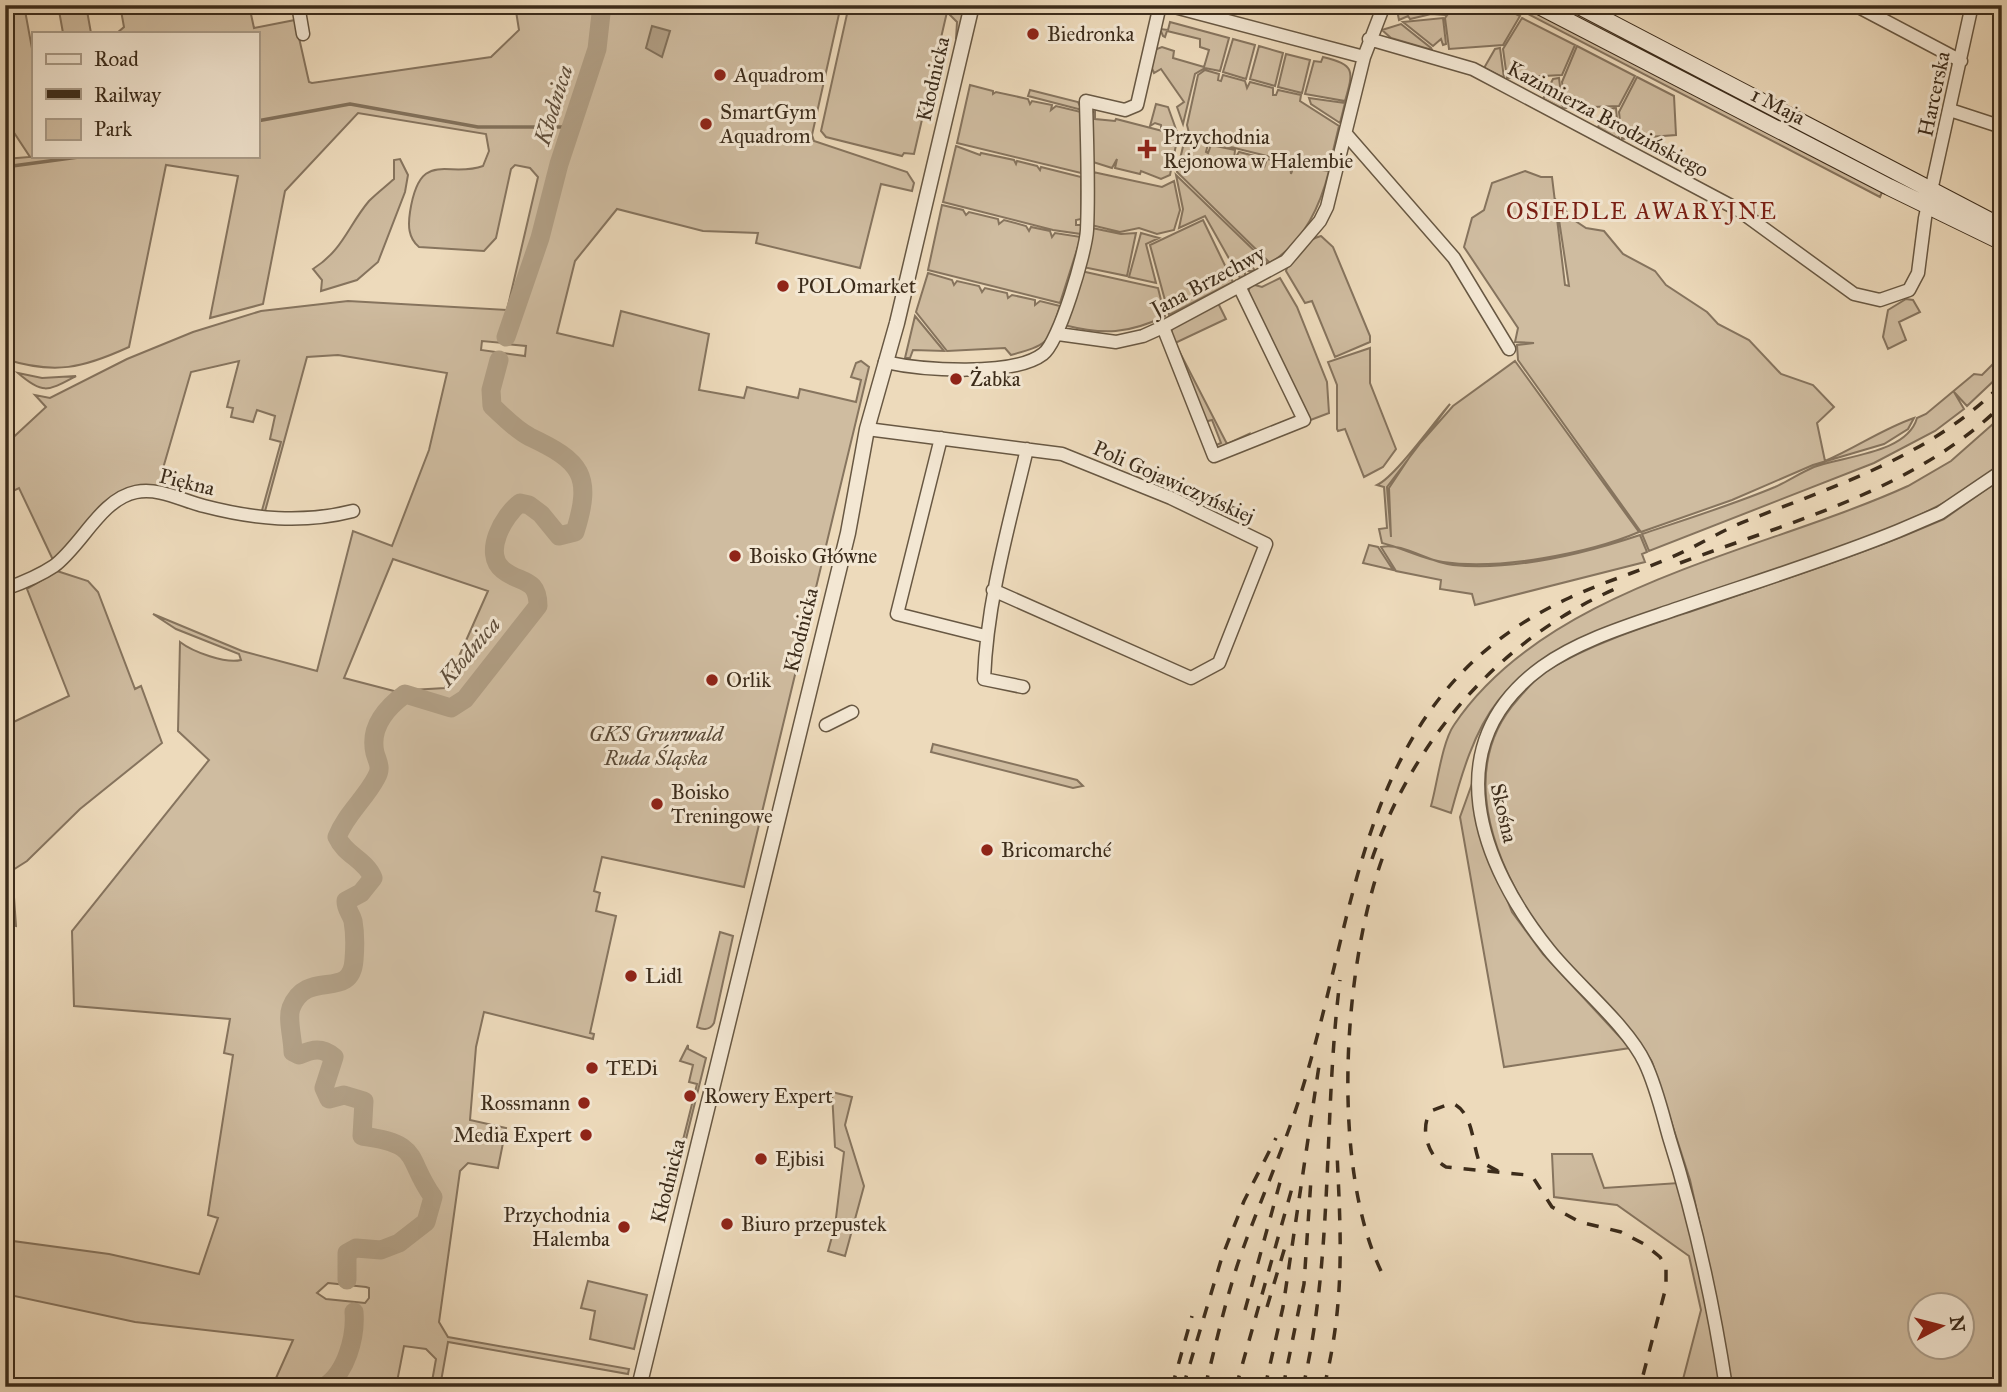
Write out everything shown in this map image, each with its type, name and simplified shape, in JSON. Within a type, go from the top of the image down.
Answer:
[{"type":"main road","name":"1 Maja","points":[[1537,5],[1930,208],[2002,242]]},
{"type":"main road","name":"1 Maja","points":[[1577,5],[2002,228]]},
{"type":"street","points":[[298,5],[303,34]]},
{"type":"street","name":"Kłodnicka","points":[[639,1387],[848,533],[867,429],[927,202],[972,5]]},
{"type":"street","points":[[885,362],[915,367],[975,370],[1025,363],[1046,353],[1058,334],[1087,233],[1086,101],[1125,110],[1137,105],[1160,5]]},
{"type":"street","points":[[1167,5],[1364,57]]},
{"type":"street","name":"Jana Brzechwy","points":[[1058,334],[1116,342],[1143,337],[1286,261],[1320,221],[1327,207],[1369,39],[1384,5]]},
{"type":"street","points":[[1856,5],[1961,61]]},
{"type":"street","name":"Harcerska","points":[[1933,191],[1972,5]]},
{"type":"street","name":"Kazimierza Brodzińskiego","points":[[1369,39],[1473,68],[1737,209],[1854,294],[1880,300],[1909,290],[1918,273],[1925,218],[1933,191]]},
{"type":"street","points":[[1950,110],[2002,127]]},
{"type":"street","points":[[1346,134],[1454,258],[1508,349]]},
{"type":"street","points":[[1163,327],[1214,456],[1304,419],[1239,286]]},
{"type":"street","name":"Poli Gojawiczyńskiej","points":[[867,429],[1062,454],[1171,498],[1266,544],[1219,663],[1191,678],[993,590]]},
{"type":"street","points":[[941,438],[897,614],[985,636]]},
{"type":"street","points":[[1023,687],[984,678],[985,636],[993,590],[1027,449]]},
{"type":"street","name":"Skośna","points":[[1726,1387],[1688,1196],[1649,1073],[1634,1045],[1548,949],[1517,906],[1496,862],[1481,817],[1476,785],[1477,762],[1503,706],[1527,680],[1554,660],[1632,625],[1898,531],[1940,513],[2002,471]]},
{"type":"street","name":"Piękna","points":[[5,589],[55,565],[120,497],[139,491],[160,493],[203,506],[265,519],[326,518],[353,511]]},
{"type":"street","points":[[826,725],[852,712]]},
{"type":"green space","name":"GKS Grunwald Ruda Śląska","points":[[5,5],[24,5],[32,49],[32,158],[259,158],[259,32],[118,32],[124,27],[120,5],[249,5],[254,28],[295,20],[309,82],[312,83],[491,57],[519,30],[515,5],[601,5],[596,48],[565,141],[538,239],[503,343],[482,341],[481,350],[525,356],[526,346],[506,344],[598,49],[603,5],[841,5],[812,135],[814,141],[907,172],[914,183],[912,191],[881,184],[860,268],[756,243],[758,233],[703,231],[617,209],[575,261],[557,333],[613,346],[621,311],[709,334],[699,390],[744,398],[747,387],[798,398],[800,389],[856,402],[861,380],[851,377],[856,363],[861,361],[869,367],[744,887],[602,857],[594,891],[600,893],[596,911],[616,916],[590,1033],[594,1034],[593,1039],[484,1012],[476,1047],[470,1120],[506,1128],[498,1168],[468,1163],[460,1171],[439,1322],[448,1337],[629,1369],[628,1374],[448,1342],[440,1387],[431,1387],[436,1359],[426,1349],[404,1346],[396,1387],[272,1387],[293,1340],[135,1322],[5,1294],[5,1240],[109,1254],[199,1274],[218,1218],[208,1215],[233,1055],[224,1053],[230,1019],[74,1006],[72,931],[209,760],[178,731],[180,642],[210,656],[241,660],[239,654],[176,629],[153,614],[242,651],[317,671],[353,531],[392,546],[429,450],[447,373],[338,355],[307,357],[264,515],[261,514],[281,442],[270,439],[275,416],[257,410],[253,422],[231,417],[233,408],[227,407],[239,361],[191,372],[157,489],[139,487],[54,562],[19,488],[5,495],[5,445],[46,407],[35,395],[50,398],[127,359],[193,332],[261,311],[348,301],[507,310],[538,177],[530,168],[515,165],[511,169],[496,238],[484,251],[419,247],[411,235],[409,222],[415,192],[421,179],[428,172],[437,170],[483,166],[489,151],[486,134],[358,113],[285,191],[263,304],[210,318],[238,176],[166,165],[129,347],[83,364],[54,368],[5,359],[5,159],[30,157],[5,119]],"holes":[[[393,559],[488,591],[445,688],[394,691],[344,678]],[[328,1283],[369,1288],[369,1298],[365,1303],[326,1299],[317,1293]]]},
{"type":"green space","points":[[58,5],[86,5],[91,32],[63,32]]},
{"type":"green space","points":[[849,5],[921,5],[948,12],[966,9],[956,39],[957,22],[947,12],[914,154],[904,153],[902,156],[826,137],[821,131]]},
{"type":"green space","points":[[1396,5],[1452,5],[1445,15],[1431,14],[1410,19],[1408,16],[1399,20]]},
{"type":"green space","points":[[1455,5],[1497,5],[1520,16],[1503,45],[1449,49],[1445,18]]},
{"type":"green space","points":[[1511,5],[1525,5],[1883,190],[1880,197]]},
{"type":"green space","points":[[1550,5],[1563,5],[1914,187],[1914,192]]},
{"type":"green space","points":[[1443,18],[1446,44],[1443,45],[1441,39],[1433,46],[1403,22]]},
{"type":"green space","points":[[1522,18],[1575,45],[1562,75],[1507,78],[1503,49]]},
{"type":"green space","points":[[1170,22],[1229,38],[1220,71],[1205,68],[1195,74],[1183,124],[1177,107],[1184,102],[1161,69],[1154,73],[1150,64],[1154,50],[1162,47],[1174,51],[1173,58],[1204,67],[1209,50],[1200,47],[1200,39],[1167,31],[1165,37],[1163,36],[1160,29],[1168,30]]},
{"type":"green space","points":[[1401,24],[1432,50],[1391,38],[1382,30]]},
{"type":"green space","points":[[1233,39],[1255,45],[1246,79],[1223,72]]},
{"type":"green space","points":[[1259,46],[1283,53],[1275,86],[1250,79]]},
{"type":"green space","points":[[1577,46],[1635,76],[1619,106],[1565,108],[1562,82]]},
{"type":"green space","points":[[1500,48],[1504,78],[1484,68],[1495,49]]},
{"type":"green space","points":[[1286,54],[1310,60],[1302,93],[1278,87]]},
{"type":"green space","points":[[1323,57],[1341,63],[1349,70],[1350,82],[1345,101],[1305,94],[1314,61],[1321,62]]},
{"type":"green space","points":[[1205,70],[1219,74],[1218,80],[1221,81],[1223,75],[1245,81],[1247,88],[1250,82],[1273,88],[1273,95],[1276,95],[1278,90],[1301,95],[1300,101],[1339,126],[1329,168],[1190,137],[1187,125],[1198,75]]},
{"type":"green space","points":[[1637,77],[1674,96],[1676,135],[1622,139],[1619,112]]},
{"type":"green space","points":[[1559,78],[1563,109],[1543,99],[1553,79]]},
{"type":"green space","points":[[970,85],[993,91],[993,94],[996,92],[1028,99],[1030,104],[1032,101],[1052,105],[1051,110],[1056,106],[1081,112],[1081,173],[957,143]]},
{"type":"green space","points":[[1030,90],[1078,102],[1082,110],[1028,96]]},
{"type":"green space","points":[[1309,98],[1345,103],[1340,123],[1311,104]]},
{"type":"green space","points":[[1156,104],[1168,107],[1177,132],[1161,128],[1161,125],[1155,123],[1150,126]]},
{"type":"green space","points":[[1616,108],[1619,139],[1598,127],[1610,109]]},
{"type":"green space","points":[[1095,111],[1095,119],[1116,119],[1178,135],[1170,175],[1161,179],[1141,171],[1140,174],[1115,168],[1117,159],[1112,168],[1093,162],[1092,113]]},
{"type":"green space","points":[[1185,138],[1208,144],[1208,153],[1211,145],[1235,150],[1234,160],[1239,152],[1263,158],[1264,168],[1267,159],[1290,165],[1291,174],[1294,166],[1329,171],[1315,211],[1301,235],[1282,255],[1270,263],[1177,172]]},
{"type":"green space","points":[[956,146],[980,155],[981,153],[1014,160],[1016,164],[1017,161],[1037,166],[1040,170],[1041,167],[1081,177],[1081,219],[1076,220],[1076,225],[1081,225],[1081,234],[1053,230],[943,202]]},
{"type":"green space","points":[[400,159],[408,175],[405,192],[378,262],[357,280],[321,291],[322,280],[313,269],[338,246],[369,201],[394,179],[394,160]]},
{"type":"green space","points":[[1525,171],[1541,177],[1552,177],[1565,285],[1569,286],[1556,200],[1574,220],[1586,228],[1604,231],[1623,254],[1655,271],[1666,285],[1707,312],[1718,324],[1749,340],[1781,374],[1813,385],[1834,407],[1817,423],[1825,461],[1914,418],[1908,429],[1884,444],[1813,465],[1732,500],[1641,532],[1518,360],[1517,345],[1534,343],[1515,342],[1518,328],[1464,247],[1472,218],[1484,210],[1492,183]]},
{"type":"green space","points":[[1093,172],[1162,187],[1174,181],[1180,210],[1174,230],[1157,234],[1139,228],[1120,232],[1091,225]]},
{"type":"green space","points":[[1176,175],[1268,264],[1264,266],[1258,256],[1249,261],[1255,271],[1245,271],[1245,276],[1240,278],[1205,216],[1179,228],[1183,209]]},
{"type":"green space","points":[[942,205],[963,210],[966,215],[969,212],[998,219],[999,224],[1004,220],[1026,226],[1029,231],[1031,227],[1050,231],[1052,237],[1055,233],[1081,237],[1060,303],[928,270]]},
{"type":"green space","points":[[1203,220],[1233,282],[1169,315],[1150,245]]},
{"type":"green space","points":[[1092,228],[1121,234],[1136,233],[1127,276],[1083,267]]},
{"type":"green space","points":[[1141,233],[1159,238],[1146,244],[1156,283],[1129,277]]},
{"type":"green space","points":[[1321,236],[1333,247],[1370,336],[1370,342],[1335,357],[1312,301],[1305,303],[1286,271],[1299,249]]},
{"type":"green space","points":[[1081,271],[1158,288],[1165,316],[1140,326],[1116,331],[1064,325]]},
{"type":"green space","points":[[928,273],[952,280],[954,285],[957,281],[979,286],[982,292],[985,288],[1007,293],[1008,298],[1012,295],[1035,300],[1035,305],[1040,301],[1060,306],[1050,335],[1040,345],[1011,355],[1005,348],[947,351],[916,312]]},
{"type":"green space","points":[[1280,278],[1297,307],[1327,382],[1329,413],[1308,421],[1248,292],[1251,284],[1262,287]]},
{"type":"green space","points":[[1906,299],[1913,300],[1920,312],[1899,322],[1906,340],[1888,349],[1883,337],[1888,310]]},
{"type":"green space","points":[[1217,301],[1226,319],[1175,343],[1227,444],[1249,434],[1247,439],[1221,450],[1214,446],[1221,443],[1212,420],[1204,422],[1171,335],[1172,328]]},
{"type":"green space","points":[[915,316],[944,351],[913,350],[910,358],[905,358]]},
{"type":"green space","points":[[1370,348],[1370,383],[1396,449],[1383,467],[1364,477],[1345,429],[1337,429],[1337,385],[1328,362]]},
{"type":"green space","points":[[2002,355],[2002,373],[1967,406],[1954,392],[1964,409],[1935,431],[1874,463],[1649,551],[1642,534],[1759,494],[1814,467],[1872,452],[1901,439],[1911,430],[1917,418],[1926,414],[1974,374],[1982,375]]},
{"type":"green space","points":[[1515,361],[1639,532],[1569,553],[1490,564],[1435,561],[1382,543],[1379,529],[1387,528],[1384,487],[1377,485],[1404,461],[1450,404],[1421,442],[1453,406]],"holes":[[[1409,458],[1389,488],[1391,537],[1387,487]]]},
{"type":"green space","points":[[18,373],[42,378],[76,376],[59,385],[40,388]]},
{"type":"green space","points":[[2002,416],[2002,465],[1968,489],[1929,510],[1844,547],[1601,631],[1555,653],[1534,667],[1498,701],[1482,726],[1464,769],[1451,813],[1431,806],[1443,753],[1454,725],[1494,678],[1544,638],[1600,606],[1661,578],[1851,510],[1908,486],[1951,461]]},
{"type":"green space","points":[[2002,478],[2002,1387],[1731,1387],[1709,1265],[1690,1180],[1652,1062],[1644,1049],[1549,941],[1509,877],[1491,825],[1486,799],[1486,773],[1491,747],[1501,722],[1518,699],[1540,676],[1566,660],[1623,635],[1906,535],[1944,519]]},
{"type":"green space","points":[[1640,535],[1647,552],[1642,554],[1645,562],[1475,605],[1472,594],[1440,589],[1441,580],[1396,571],[1381,547],[1398,547],[1453,565],[1500,566],[1595,549]]},
{"type":"green space","points":[[1369,545],[1378,547],[1393,570],[1363,563]]},
{"type":"green space","points":[[57,571],[88,581],[98,592],[135,689],[141,686],[162,743],[80,809],[27,861],[5,875],[5,726],[69,696],[27,589]]},
{"type":"green space","points":[[933,744],[1077,780],[1083,786],[1073,788],[931,752]]},
{"type":"green space","points":[[1473,781],[1477,825],[1512,912],[1543,954],[1630,1048],[1504,1067],[1460,817]]},
{"type":"green space","points":[[13,883],[16,926],[5,924],[5,888]]},
{"type":"green space","points":[[720,932],[733,936],[714,1023],[702,1029],[697,1027]]},
{"type":"green space","points":[[688,1045],[688,1049],[706,1058],[686,1139],[683,1139],[697,1084],[689,1082],[693,1065],[680,1061]]},
{"type":"green space","points":[[832,1092],[852,1097],[845,1125],[864,1186],[845,1256],[828,1251],[835,1226],[844,1152],[835,1147]]},
{"type":"green space","points":[[1552,1154],[1592,1154],[1604,1188],[1679,1183],[1700,1270],[1721,1387],[1681,1387],[1701,1310],[1689,1256],[1617,1205],[1554,1197]]},
{"type":"green space","points":[[588,1281],[647,1295],[634,1349],[590,1339],[595,1311],[581,1308]]},
{"type":"shaded area","points":[[652,26],[670,31],[662,57],[646,48]]},
{"type":"waterway","name":"Kłodnica","points":[[506,337],[540,238],[559,164],[597,49],[602,5]]},
{"type":"waterway","points":[[259,121],[350,104],[478,127],[570,127]]},
{"type":"waterway","points":[[5,167],[71,158]]},
{"type":"waterway","name":"Kłodnica","points":[[347,1280],[347,1253],[356,1248],[381,1250],[399,1243],[426,1222],[433,1197],[404,1149],[395,1143],[362,1136],[364,1101],[344,1095],[329,1099],[324,1088],[334,1057],[321,1050],[299,1055],[293,1052],[291,1008],[298,996],[307,989],[337,983],[351,972],[354,960],[354,930],[346,901],[361,893],[373,878],[337,837],[378,774],[374,735],[391,705],[405,694],[451,708],[465,699],[538,606],[535,590],[527,582],[503,570],[497,563],[495,544],[508,516],[520,503],[529,505],[541,514],[559,536],[575,532],[583,496],[582,483],[571,463],[561,454],[520,431],[492,406],[491,390],[499,360]]},
{"type":"waterway","name":"Kłodnica","points":[[324,1387],[344,1364],[351,1343],[354,1312]]},
{"type":"railway","points":[[1205,1387],[1238,1263],[1302,1090],[1357,876],[1379,808],[1408,745],[1447,689],[1500,639],[1569,598],[1682,552],[1743,522],[1886,464],[1947,430],[2002,384]]},
{"type":"railway","points":[[1680,563],[1808,517],[1891,481],[1931,460],[1968,434],[2002,405]]},
{"type":"railway","points":[[1372,859],[1389,815],[1411,774],[1436,735],[1465,698],[1498,665],[1534,636],[1573,610],[1615,589]]},
{"type":"railway","points":[[1381,1271],[1365,1227],[1354,1176],[1348,1062],[1359,948],[1385,851]]},
{"type":"railway","points":[[1303,1387],[1313,1337],[1324,1235],[1331,1082],[1340,980]]},
{"type":"railway","points":[[1265,1387],[1283,1307],[1320,1059]]},
{"type":"railway","points":[[1498,1171],[1479,1161],[1471,1128],[1459,1107],[1452,1103],[1431,1111],[1427,1118],[1427,1142],[1434,1156],[1446,1167],[1527,1175],[1534,1179],[1552,1207],[1580,1222],[1621,1232],[1644,1244],[1660,1257],[1666,1267],[1666,1287],[1640,1387]]},
{"type":"railway","points":[[1183,1387],[1222,1257],[1244,1201],[1276,1138]]},
{"type":"railway","points":[[1324,1387],[1335,1327],[1340,1270],[1337,1153]]},
{"type":"railway","points":[[1245,1310],[1282,1175]]},
{"type":"railway","points":[[1283,1387],[1304,1284],[1311,1179]]},
{"type":"railway","points":[[1236,1387],[1294,1181]]},
{"type":"railway","points":[[1267,1307],[1285,1247]]},
{"type":"railway","points":[[1172,1387],[1192,1316]]},
{"type":"place","name":"Biedronka","points":[[1033,34]]},
{"type":"place","name":"Aquadrom","points":[[720,75]]},
{"type":"place","name":"SmartGym Aquadrom","points":[[706,124]]},
{"type":"place","name":"Przychodnia Rejonowa w Halembie","points":[[1147,149]]},
{"type":"place","name":"POLOmarket","points":[[783,286]]},
{"type":"place","name":"Żabka","points":[[956,379]]},
{"type":"place","name":"Boisko Główne","points":[[735,556]]},
{"type":"place","name":"Orlik","points":[[712,680]]},
{"type":"place","name":"Boisko Treningowe","points":[[657,804]]},
{"type":"place","name":"Bricomarché","points":[[987,850]]},
{"type":"place","name":"Lidl","points":[[631,976]]},
{"type":"place","name":"TEDi","points":[[592,1068]]},
{"type":"place","name":"Rowery Expert","points":[[690,1096]]},
{"type":"place","name":"Rossmann","points":[[584,1103]]},
{"type":"place","name":"Media Expert","points":[[586,1135]]},
{"type":"place","name":"Ejbisi","points":[[761,1159]]},
{"type":"place","name":"Biuro przepustek","points":[[727,1224]]},
{"type":"place","name":"Przychodnia Halemba","points":[[624,1227]]},
{"type":"district","name":"OSIEDLE AWARYJNE","points":[[1642,211]]}]
